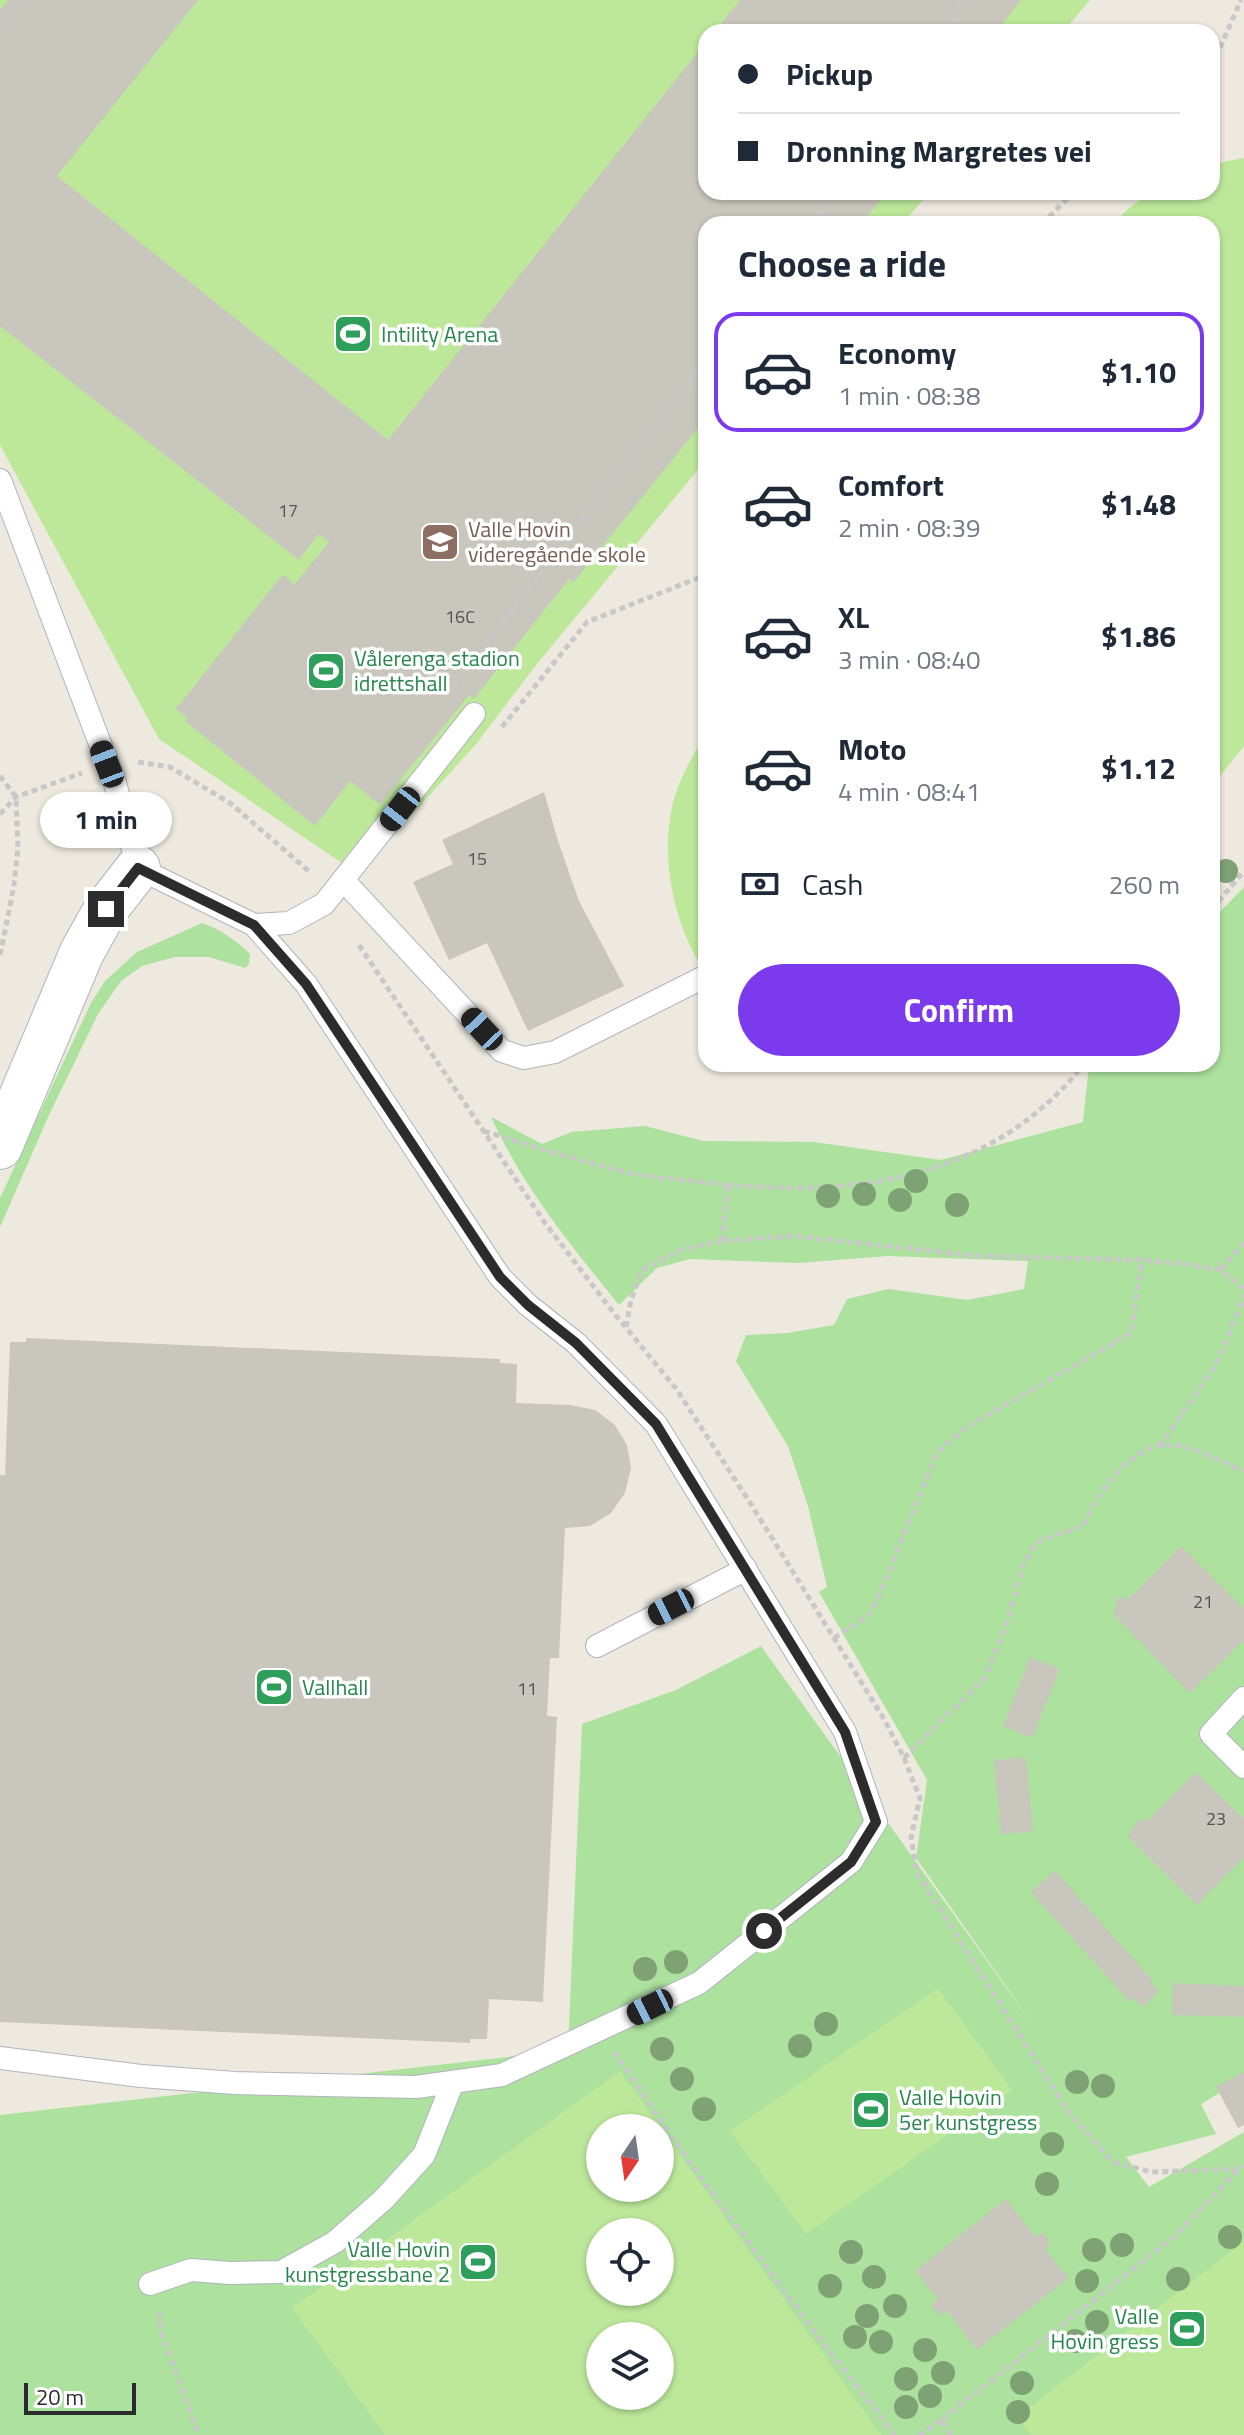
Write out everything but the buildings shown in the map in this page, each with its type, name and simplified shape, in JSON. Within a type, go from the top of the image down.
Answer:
[{"type":"street","points":[[0,1147],[82,952],[106,909],[138,868]]},
{"type":"lane","points":[[0,480],[107,764],[138,868],[254,925],[306,984],[500,1277],[528,1305],[576,1343],[656,1424],[845,1732],[876,1822],[851,1862],[699,1983],[502,2075],[416,2087],[235,2083],[85,2070],[0,2058]]},
{"type":"lane","points":[[254,925],[289,923],[329,900],[474,714]]},
{"type":"lane","points":[[344,881],[502,1051],[524,1058],[555,1052],[698,980]]},
{"type":"lane","points":[[597,1646],[746,1569]]},
{"type":"lane","points":[[1244,1698],[1211,1734],[1244,1767]]},
{"type":"lane","points":[[160,2281],[191,2270],[281,2272],[335,2242],[384,2199],[424,2155],[453,2082]]},
{"type":"path","points":[[0,26],[21,0]]},
{"type":"path","points":[[953,24],[961,0]]},
{"type":"path","points":[[1220,48],[1241,0]]},
{"type":"path","points":[[821,216],[834,200]]},
{"type":"path","points":[[1050,216],[1066,200]]},
{"type":"path","points":[[444,700],[698,372]]},
{"type":"path","points":[[501,728],[587,622],[698,578]]},
{"type":"path","points":[[0,814],[16,797],[107,764],[140,762],[170,767],[230,803],[310,872],[483,1130],[632,1174],[799,1189],[858,1186],[906,1177],[999,1140],[1032,1118],[1063,1091],[1078,1072]]},
{"type":"path","points":[[0,776],[16,797],[17,866],[0,956]]},
{"type":"path","points":[[1220,900],[1244,871]]},
{"type":"path","points":[[722,1241],[728,1185]]},
{"type":"path","points":[[626,1327],[631,1300],[642,1270],[683,1249],[722,1241],[793,1236],[978,1256],[1142,1260],[1221,1270],[1244,1292],[1219,1359],[1160,1446]]},
{"type":"path","points":[[1221,1270],[1244,1243]]},
{"type":"path","points":[[834,1638],[868,1616],[937,1452],[967,1427],[1131,1333],[1142,1260]]},
{"type":"path","points":[[904,1758],[985,1678],[1007,1623],[1023,1566],[1037,1542],[1083,1526],[1096,1498],[1139,1454],[1170,1445],[1195,1451],[1244,1471]]},
{"type":"path","points":[[884,1719],[920,1798],[911,1837],[917,1873],[1067,2110],[1113,2162],[1152,2172],[1241,2168]]},
{"type":"path","points":[[601,2030],[626,2072],[695,2170],[895,2435]]},
{"type":"path","points":[[919,2435],[1174,2237],[1241,2168]]},
{"type":"path","points":[[160,2281],[161,2332],[199,2435]]},
{"type":"path","points":[[941,2420],[951,2435]]},
{"type":"green space","name":"Intility Arena","points":[[0,0],[1090,0],[1070,24],[698,24],[698,200],[922,200],[910,216],[698,216],[698,470],[536,665],[477,743],[358,874],[159,739],[0,445]]},
{"type":"green space","points":[[1244,158],[1244,746],[1220,776],[1220,216],[1121,216],[1140,200],[1220,200],[1220,162]]},
{"type":"green space","points":[[698,748],[698,961],[678,915],[669,872],[672,807],[686,769]]},
{"type":"green space","points":[[1244,887],[1244,2078],[1201,2104],[1216,2134],[1126,2157],[1149,2187],[1244,2132],[1244,2435],[0,2435],[0,2115],[568,2050],[582,1724],[676,1690],[761,1646],[1036,2029],[916,1858],[927,1780],[819,1592],[827,1587],[808,1506],[788,1446],[736,1361],[746,1335],[788,1333],[834,1325],[847,1299],[889,1289],[967,1300],[1024,1289],[1028,1261],[888,1256],[798,1263],[690,1259],[657,1268],[619,1305],[533,1192],[491,1117],[542,1144],[571,1132],[645,1126],[703,1141],[814,1142],[941,1160],[1083,1122],[1088,1072],[1220,1072],[1220,912]]},
{"type":"green space","points":[[202,923],[222,932],[245,949],[250,954],[249,964],[245,968],[209,957],[175,957],[142,966],[121,981],[98,1014],[0,1227],[0,1198],[91,1003],[105,981],[137,952]]},
{"type":"green space","name":"Valle Hovin 5er kunstgress","points":[[938,1988],[1012,2090],[806,2234],[730,2131]]},
{"type":"green space","name":"Valle Hovin kunstgressbane 2","points":[[620,2071],[651,2114],[586,2114],[586,2202],[674,2202],[674,2146],[881,2435],[385,2435],[292,2308]]},
{"type":"green space","name":"Valle Hovin gress","points":[[1244,2241],[1244,2435],[1031,2435],[1017,2417]]},
{"type":"place","name":"Intility Arena","points":[[353,334]]},
{"type":"place","name":"Valle Hovin videregående skole","points":[[440,542]]},
{"type":"place","name":"Vålerenga stadion idrettshall","points":[[326,671]]},
{"type":"place","name":"Vallhall","points":[[274,1687]]},
{"type":"place","name":"Valle Hovin 5er kunstgress","points":[[871,2110]]},
{"type":"place","name":"Valle Hovin kunstgressbane 2","points":[[478,2262]]},
{"type":"place","name":"Valle Hovin gress","points":[[1187,2329]]},
{"type":"route","points":[[106,909],[138,868],[254,925],[306,984],[500,1277],[528,1305],[576,1343],[656,1424],[685,1469],[845,1732],[876,1822],[851,1862],[764,1931]]}]
